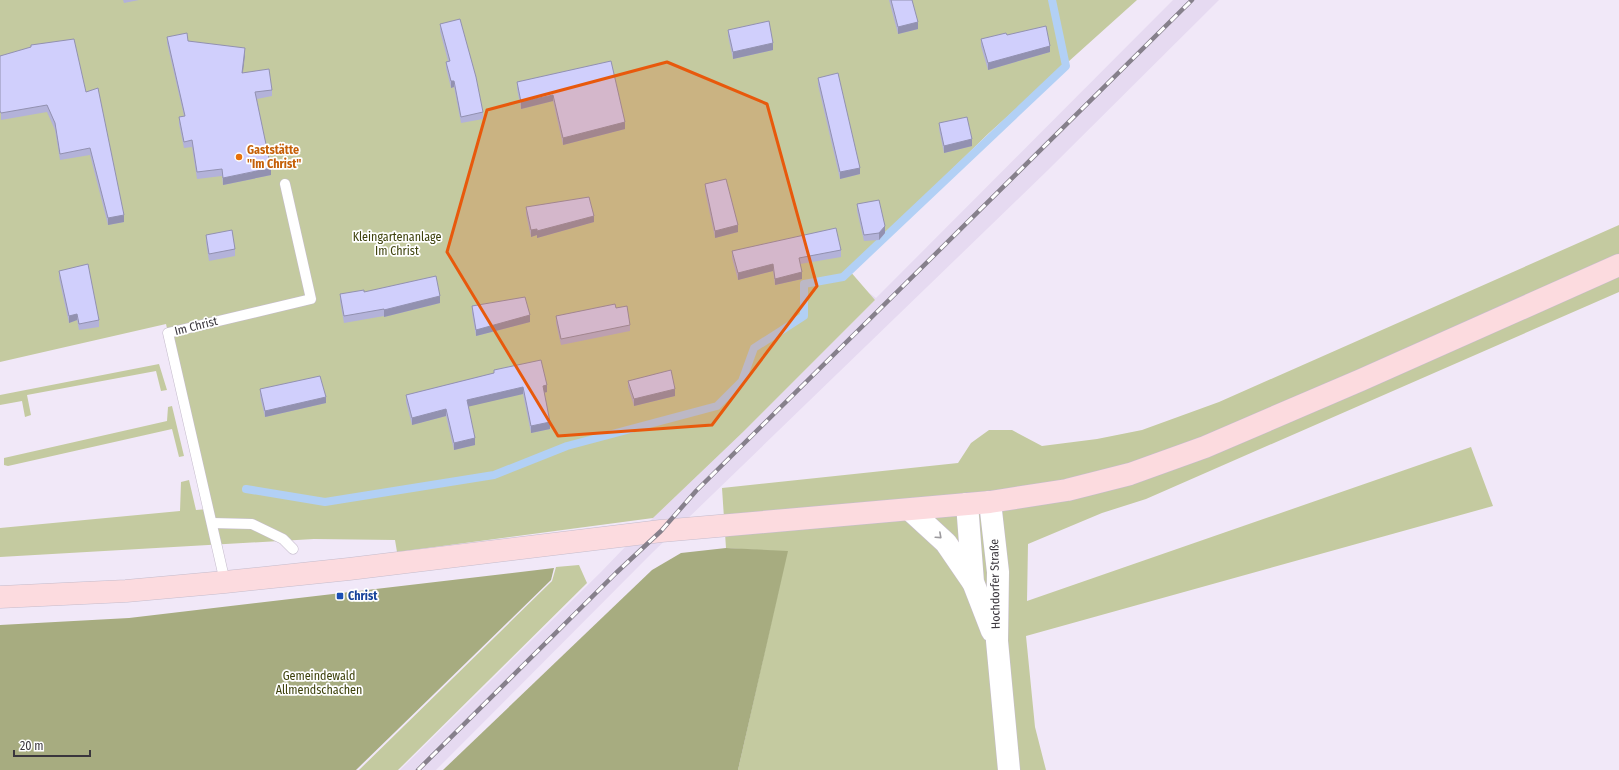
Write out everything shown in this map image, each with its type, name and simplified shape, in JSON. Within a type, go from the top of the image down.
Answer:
[{"type":"main road","points":[[0,597],[126,591],[225,582],[356,568],[661,531],[990,502],[1067,490],[1130,474],[1205,447],[1361,380],[1619,265]]},
{"type":"street","name":"Hochdorfer Straße","points":[[990,502],[998,572],[997,641],[1009,770]]},
{"type":"street","name":"Hochdorfer Straße","points":[[967,504],[973,582],[997,641]]},
{"type":"street","points":[[910,510],[946,543],[973,582]]},
{"type":"lane","name":"Im Christ","points":[[225,582],[168,333],[311,299],[285,184]]},
{"type":"lane","points":[[212,523],[252,524],[283,538],[293,550]]},
{"type":"highlighted area","points":[[667,62],[767,104],[817,286],[712,425],[558,436],[447,252],[487,110]]},
{"type":"shaded area","points":[[1173,0],[1219,0],[1048,170],[652,553],[436,770],[400,770],[875,300],[868,292],[876,298]]},
{"type":"green space","name":"Kleingartenanlage Im Christ","points":[[0,0],[1137,0],[989,133],[849,270],[875,300],[743,432],[653,518],[397,552],[395,540],[314,539],[0,557],[0,528],[180,511],[181,482],[189,480],[196,510],[208,509],[166,324],[0,362]]},
{"type":"green space","points":[[1619,225],[1619,292],[1146,499],[1102,513],[1028,544],[1027,601],[1471,447],[1493,506],[1026,636],[1035,727],[1046,770],[738,770],[787,552],[726,548],[722,488],[958,463],[971,443],[989,430],[1012,430],[1042,446],[1097,439],[1142,430],[1219,402]]},
{"type":"green space","points":[[159,364],[167,390],[161,391],[156,371],[27,395],[31,415],[25,417],[22,401],[0,405],[0,395]]},
{"type":"green space","points":[[172,406],[184,456],[179,457],[172,429],[8,466],[4,465],[4,458],[167,421],[168,407]]},
{"type":"green space","points":[[726,548],[788,551],[738,770],[443,770],[652,570],[681,553]]},
{"type":"green space","points":[[579,565],[587,583],[398,770],[359,770],[552,581],[556,567]]},
{"type":"green space","name":"Gemeindewald Allmendschachen","points":[[554,568],[551,580],[356,770],[0,770],[0,625],[129,618]]},
{"type":"building","points":[[891,0],[912,0],[918,22],[898,27]]},
{"type":"building","points":[[460,19],[476,77],[483,112],[461,117],[454,81],[451,81],[446,62],[450,61],[440,24]]},
{"type":"building","points":[[769,21],[773,43],[733,52],[728,30]]},
{"type":"building","points":[[1046,26],[1050,46],[988,63],[981,39]]},
{"type":"building","points":[[187,33],[188,41],[245,48],[242,73],[269,69],[272,90],[255,92],[271,168],[223,178],[222,169],[197,172],[192,140],[184,142],[179,117],[185,116],[167,37]]},
{"type":"building","points":[[74,39],[86,92],[98,88],[124,215],[108,218],[90,148],[60,154],[55,123],[47,105],[1,113],[0,111],[0,56],[31,47],[31,45]]},
{"type":"building","points":[[611,61],[625,122],[563,138],[553,95],[521,102],[517,82]]},
{"type":"building","points":[[838,73],[860,168],[840,172],[818,78]]},
{"type":"building","points":[[967,117],[972,139],[944,146],[939,123]]},
{"type":"building","points":[[726,179],[738,225],[715,231],[705,184]]},
{"type":"building","points":[[589,197],[594,216],[537,231],[537,229],[531,230],[526,207]]},
{"type":"building","points":[[879,200],[885,226],[879,233],[864,235],[857,204]]},
{"type":"building","points":[[836,228],[841,250],[799,258],[802,272],[775,279],[773,264],[738,273],[732,251]]},
{"type":"building","points":[[232,230],[235,249],[209,254],[206,235]]},
{"type":"building","points":[[88,264],[99,320],[79,324],[77,314],[69,316],[59,271]]},
{"type":"building","points":[[436,276],[440,296],[384,310],[344,316],[340,294],[364,290],[364,292]]},
{"type":"building","points":[[525,297],[530,315],[476,330],[472,306]]},
{"type":"building","points":[[615,304],[616,308],[627,306],[630,325],[561,339],[556,316]]},
{"type":"building","points":[[541,360],[547,385],[543,386],[550,422],[531,426],[523,387],[467,400],[475,438],[454,443],[446,409],[412,418],[406,395],[494,373],[494,370]]},
{"type":"building","points":[[671,370],[675,389],[634,399],[628,381]]},
{"type":"building","points":[[320,376],[326,397],[265,411],[260,389]]},
{"type":"waterway","points":[[246,489],[325,502],[494,475],[567,446],[717,406],[742,381],[754,348],[804,316],[804,284],[843,277],[1066,66],[1052,0]]},
{"type":"railway","points":[[418,770],[616,573],[661,531],[696,491],[1192,0]]},
{"type":"place","name":"Gaststätte \"Im Christ\"","points":[[239,157]]},
{"type":"place","name":"Christ","points":[[340,596]]}]
